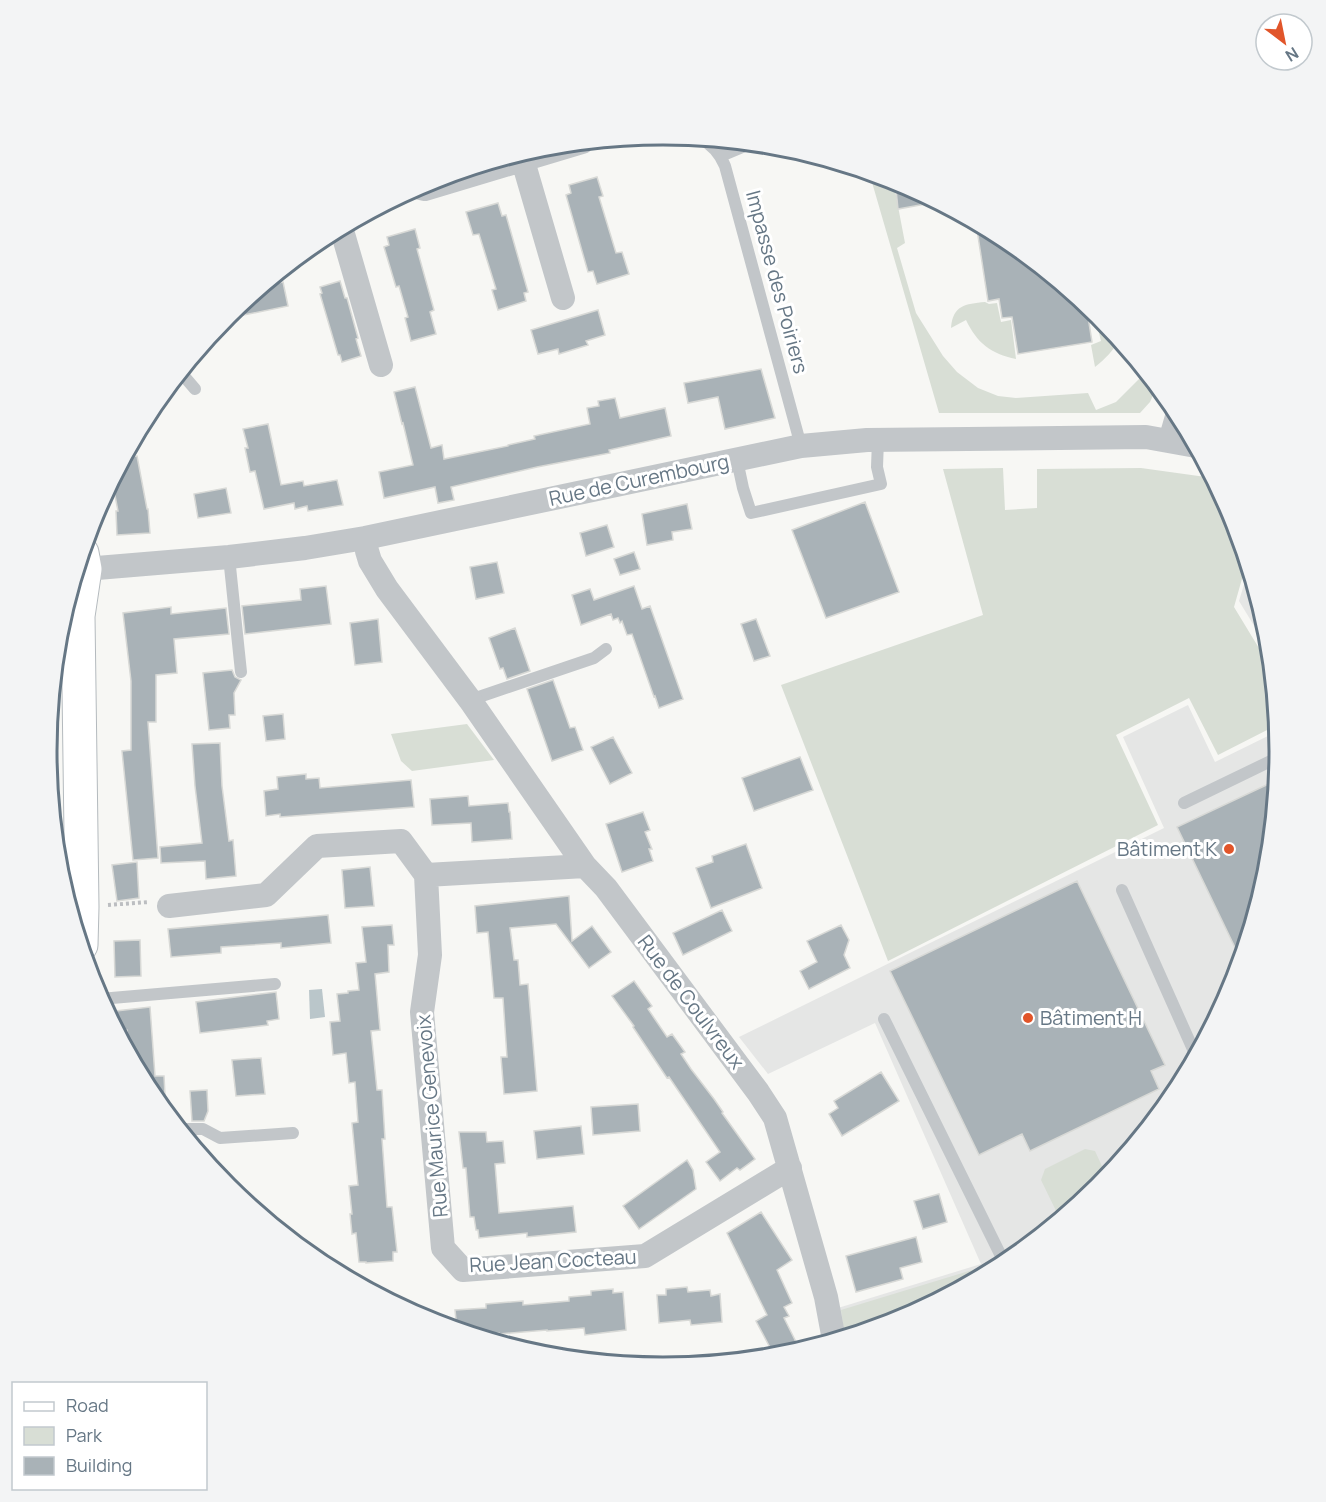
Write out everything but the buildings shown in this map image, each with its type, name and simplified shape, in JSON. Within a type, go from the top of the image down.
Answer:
[{"type":"main road","points":[[77,904],[78,616],[81,584]]},
{"type":"street","points":[[524,162],[563,298]]},
{"type":"street","points":[[492,170],[508,166]]},
{"type":"street","points":[[344,236],[381,365]]},
{"type":"street","points":[[1170,441],[1174,426]]},
{"type":"street","name":"Rue de Curembourg","points":[[88,561],[229,557],[305,548],[365,538],[801,446],[879,440],[1146,437],[1186,444]]},
{"type":"street","name":"Rue de Coulvreux","points":[[365,538],[370,561],[387,589],[470,700],[585,866],[606,888],[775,1118],[826,1297],[833,1332]]},
{"type":"street","points":[[169,906],[266,895],[317,846],[401,841],[426,875],[585,866]]},
{"type":"street","name":"Rue Maurice Genevoix","points":[[426,875],[430,956],[422,1012],[443,1248]]},
{"type":"street","name":"Rue Jean Cocteau","points":[[443,1248],[463,1270],[645,1256],[790,1168]]},
{"type":"lane","points":[[712,147],[721,156],[737,149]]},
{"type":"lane","name":"Impasse des Poiriers","points":[[721,156],[801,446]]},
{"type":"lane","points":[[185,378],[195,389]]},
{"type":"lane","points":[[737,460],[751,513],[881,484],[877,467],[879,440]]},
{"type":"lane","points":[[229,557],[241,672]]},
{"type":"lane","points":[[470,700],[594,658],[606,649]]},
{"type":"lane","points":[[1184,803],[1269,762]]},
{"type":"lane","points":[[1122,890],[1192,1047]]},
{"type":"lane","points":[[110,998],[275,984]]},
{"type":"lane","points":[[884,1019],[1000,1255]]},
{"type":"lane","points":[[189,1129],[203,1129],[219,1138],[293,1133]]},
{"type":"path","points":[[77,905],[159,901],[169,906]]},
{"type":"shaded area","points":[[1245,582],[1256,629],[1239,601]]},
{"type":"shaded area","points":[[1188,705],[1215,762],[1269,736],[1268,791],[1257,869],[1237,946],[1207,1019],[1167,1088],[1144,1120],[1092,1180],[1063,1207],[1000,1255],[966,1276],[895,1311],[842,1330],[838,1308],[981,1264],[875,1023],[768,1074],[739,1037],[1164,828],[1123,737]]},
{"type":"shaded area","points":[[322,989],[325,1017],[310,1019],[309,990]]},
{"type":"green space","points":[[872,182],[895,191],[905,243],[897,248],[916,313],[943,356],[957,372],[978,388],[998,396],[1016,398],[1088,393],[1096,410],[1116,402],[1140,378],[1153,395],[1140,413],[939,413]]},
{"type":"green space","points":[[997,303],[1001,322],[1011,320],[1016,359],[992,351],[980,341],[966,320],[951,328],[957,310],[966,305]]},
{"type":"green space","points":[[1098,328],[1115,347],[1095,367],[1091,345],[1101,341]]},
{"type":"green space","points":[[1003,468],[1005,510],[1037,508],[1037,469],[1141,468],[1204,477],[1223,519],[1243,576],[1234,607],[1260,650],[1268,729],[1218,755],[1189,698],[1116,735],[1158,825],[888,961],[781,685],[983,615],[943,469]]},
{"type":"green space","points":[[467,724],[494,760],[412,771],[401,761],[391,734]]},
{"type":"green space","points":[[1085,1149],[1095,1151],[1103,1168],[1057,1212],[1041,1180],[1045,1169]]},
{"type":"green space","points":[[979,1268],[931,1295],[844,1329],[841,1310]]},
{"type":"place","name":"Bâtiment K","points":[[1229,849]]},
{"type":"place","name":"Bâtiment H","points":[[1028,1018]]}]
